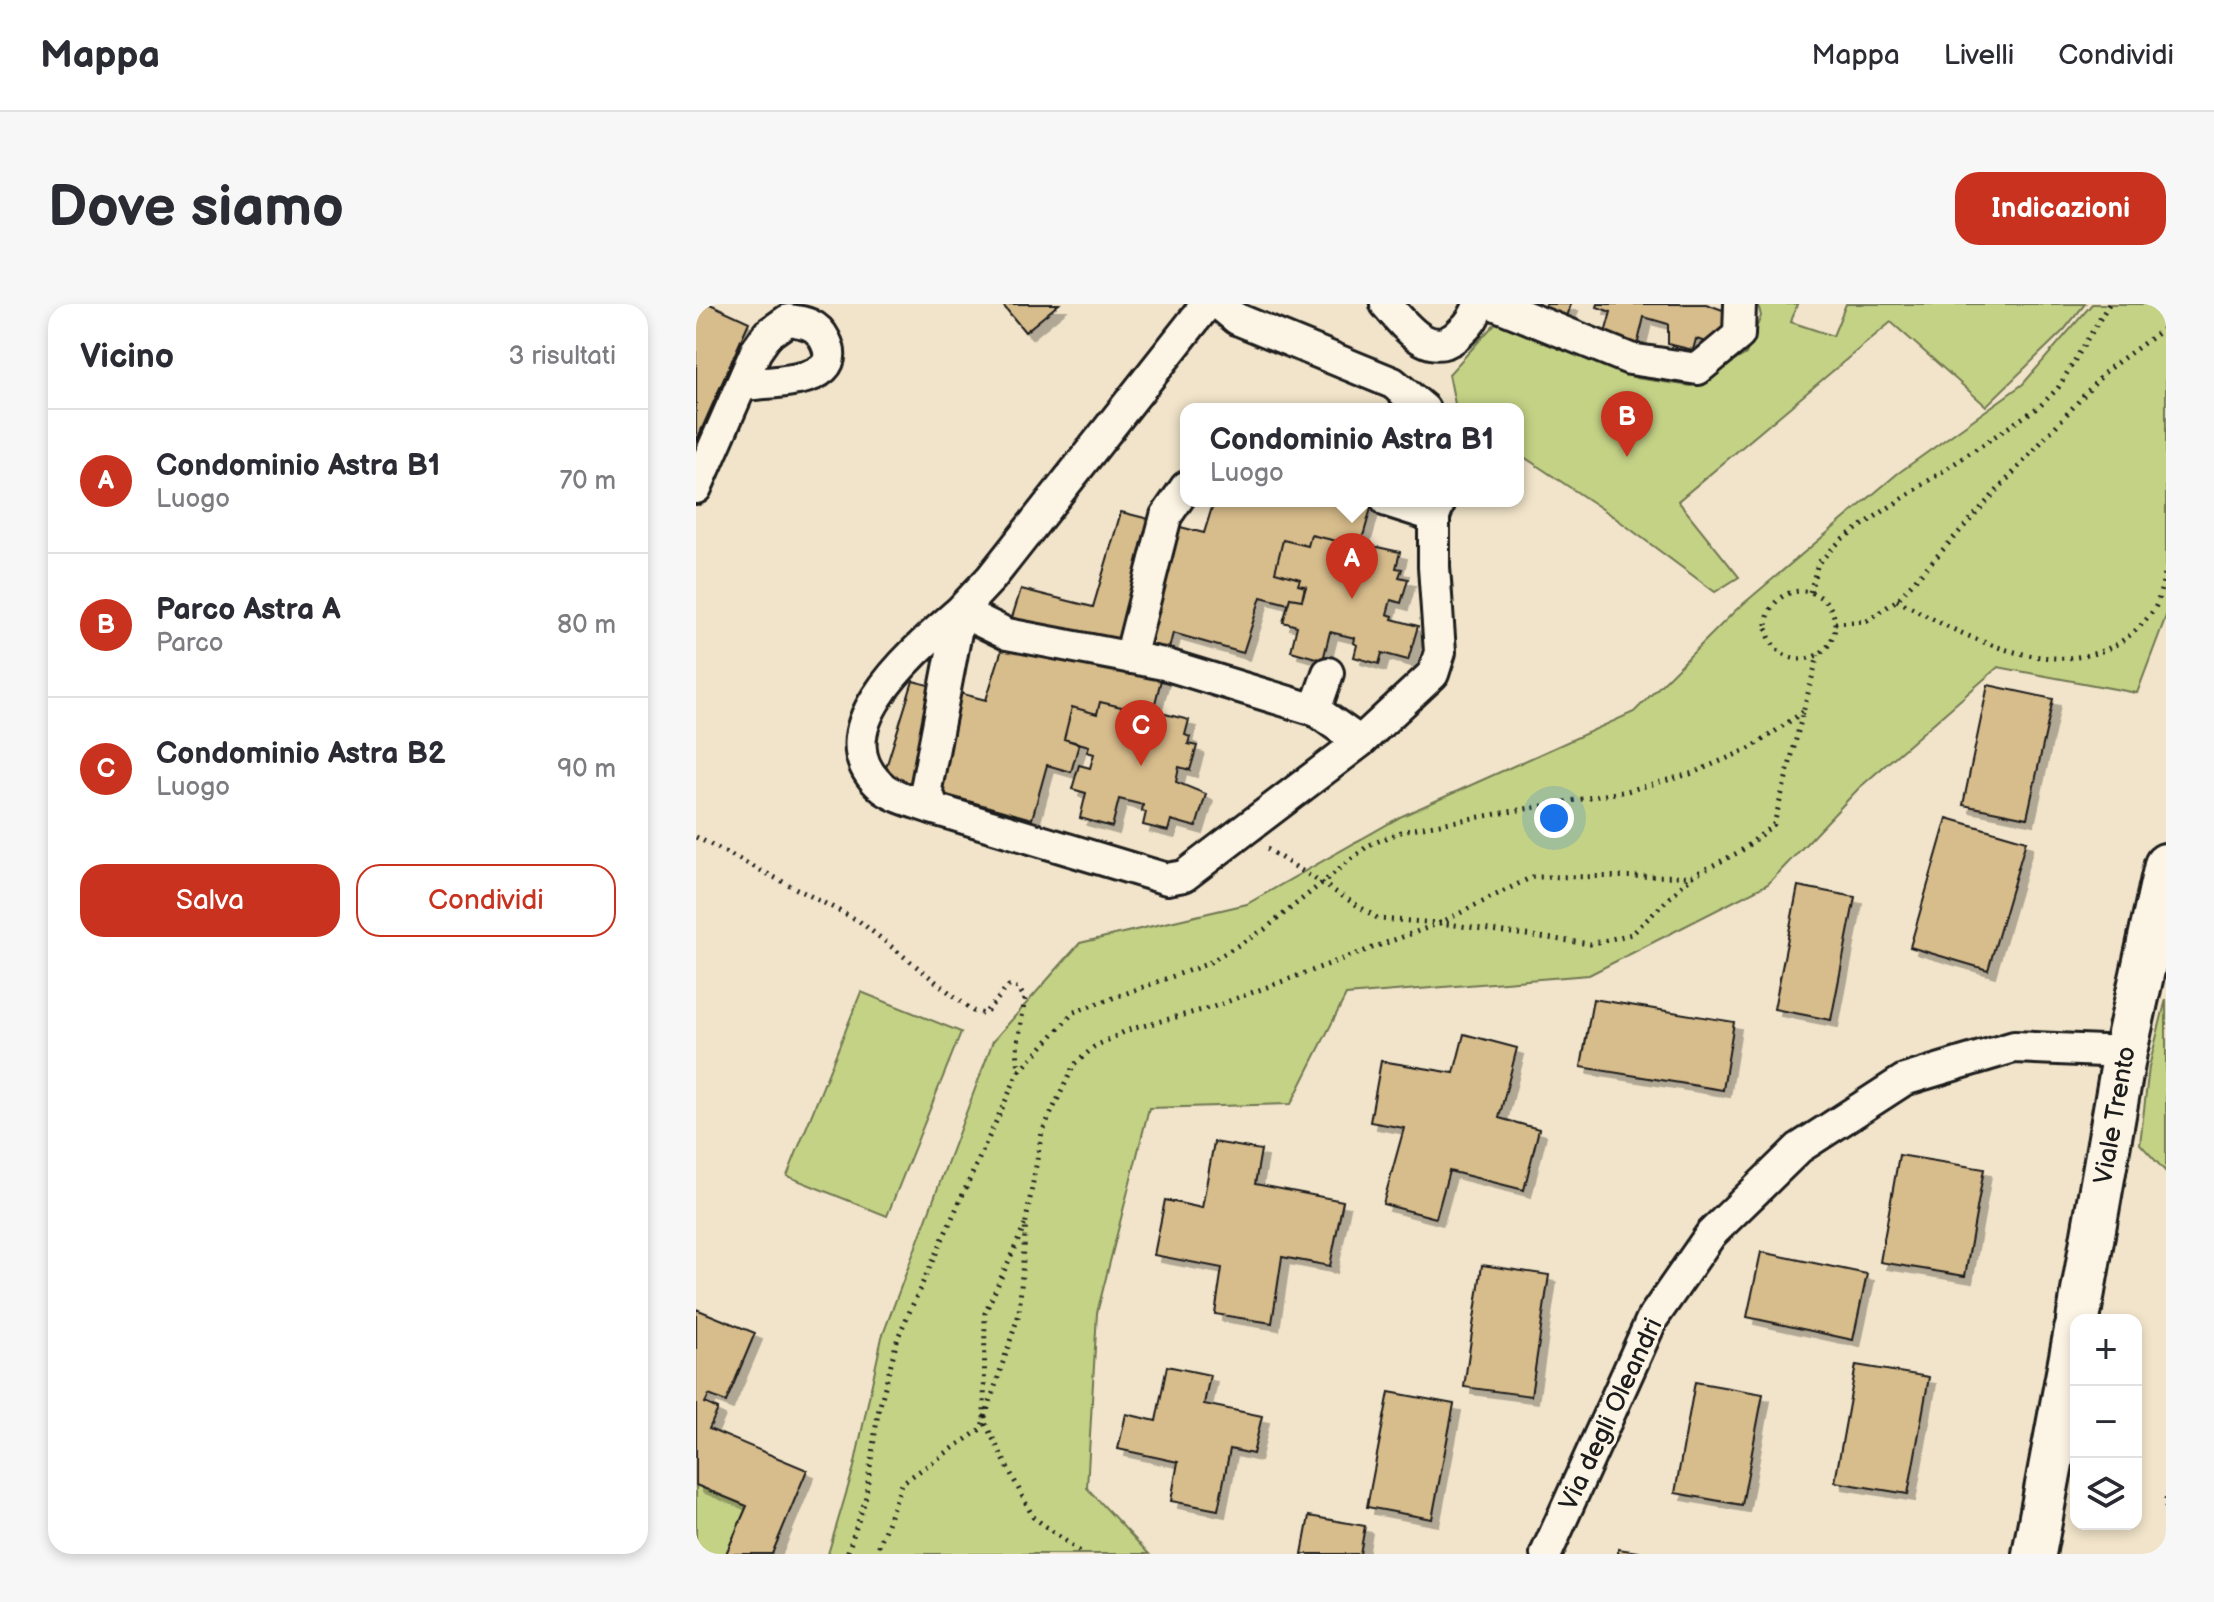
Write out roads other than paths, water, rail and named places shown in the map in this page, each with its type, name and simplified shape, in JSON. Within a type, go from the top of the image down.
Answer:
[{"type":"street","points":[[1207,304],[991,578],[960,611],[897,666],[867,715],[862,746],[866,772],[886,790],[934,809],[1167,879],[1184,876],[1360,742],[1433,674],[1440,652],[1434,567],[1437,509]]},
{"type":"street","points":[[1219,304],[1237,319],[1393,383],[1417,403]]},
{"type":"street","points":[[1386,304],[1423,342],[1437,346],[1453,341],[1467,327],[1479,304]]},
{"type":"street","points":[[1494,304],[1532,311],[1630,359],[1698,369],[1739,335],[1740,304]]},
{"type":"street","points":[[696,488],[742,386]]},
{"type":"street","points":[[1130,658],[1166,516],[1180,496]]},
{"type":"street","points":[[960,611],[1007,634],[1164,664],[1315,710],[1360,742]]},
{"type":"street","points":[[934,809],[926,789],[960,611]]},
{"type":"street","points":[[1315,710],[1328,673]]},
{"type":"street","name":"Viale Trento","points":[[2079,1314],[2125,1052],[2166,865]]},
{"type":"street","name":"Via degli Oleandri","points":[[1546,1554],[1652,1319],[1711,1234],[1799,1148],[1904,1080],[1945,1067],[2014,1047],[2125,1052]]},
{"type":"street","points":[[2034,1554],[2070,1362]]},
{"type":"place","name":"Parco Astra A","points":[[1627,457]]},
{"type":"place","name":"Condominio Astra B1","points":[[1352,599]]},
{"type":"place","name":"Condominio Astra B2","points":[[1141,766]]}]
